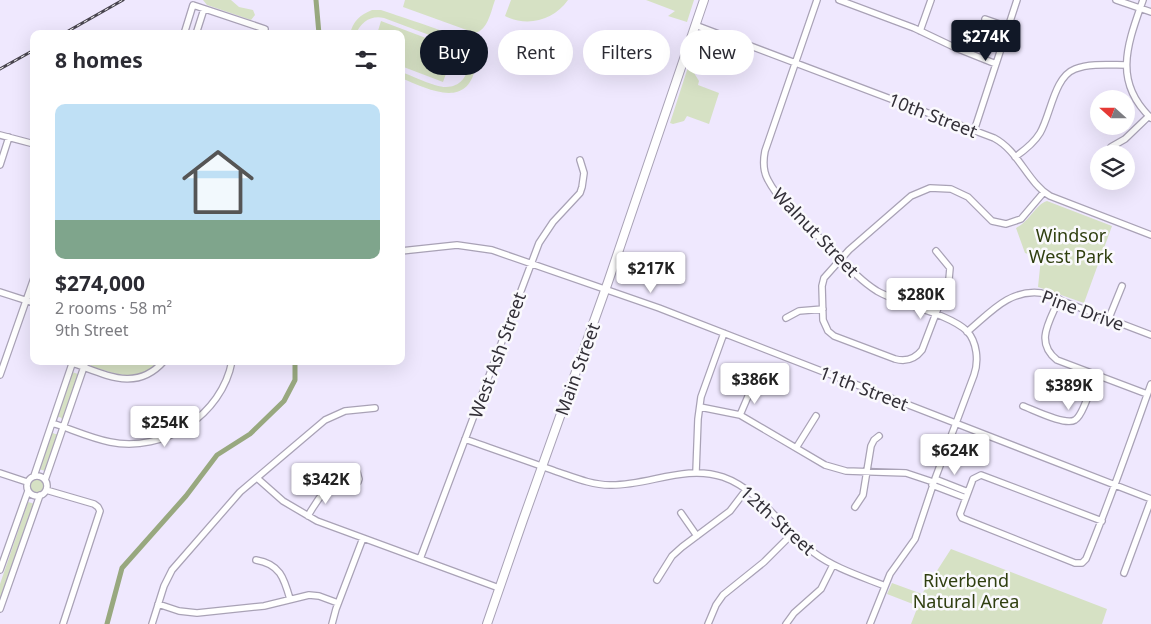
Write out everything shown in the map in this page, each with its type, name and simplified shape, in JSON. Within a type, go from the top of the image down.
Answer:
[{"type":"main road","name":"Main Street","points":[[487,624],[606,289],[704,0]]},
{"type":"street","name":"Walnut Street","points":[[817,0],[765,150],[765,173],[780,199],[864,282],[877,290],[956,323],[967,332]]},
{"type":"street","points":[[839,0],[920,31],[996,64]]},
{"type":"street","points":[[920,31],[931,0]]},
{"type":"street","points":[[974,130],[1017,0]]},
{"type":"street","points":[[1116,0],[1151,12]]},
{"type":"street","points":[[1115,145],[1124,140],[1150,117],[1139,104],[1131,88],[1126,65],[1128,45],[1143,0]]},
{"type":"street","points":[[185,30],[194,5],[261,30]]},
{"type":"street","points":[[197,30],[204,10]]},
{"type":"street","points":[[985,19],[1008,27]]},
{"type":"street","name":"10th Street","points":[[695,25],[974,130],[1000,142],[1044,192],[1056,199],[1151,235]]},
{"type":"street","points":[[1015,157],[1028,147],[1041,131],[1060,84],[1070,72],[1089,66],[1126,65]]},
{"type":"street","points":[[0,135],[30,143]]},
{"type":"street","points":[[0,165],[9,137]]},
{"type":"street","name":"West Ash Street","points":[[420,559],[539,243],[547,229],[580,193],[584,173],[580,160]]},
{"type":"street","points":[[936,252],[950,268],[950,274],[922,350],[910,360],[899,360],[832,334],[824,323],[822,286],[824,278],[841,259],[907,199],[919,192],[936,188],[956,190],[971,200],[992,220],[1006,224],[1021,219],[1044,192]]},
{"type":"street","name":"11th Street","points":[[405,251],[444,246],[468,246],[492,250],[606,289],[724,333],[1151,500]]},
{"type":"street","points":[[1109,318],[1122,286]]},
{"type":"street","points":[[0,375],[30,290]]},
{"type":"street","points":[[0,292],[30,302]]},
{"type":"street","name":"Pine Drive","points":[[967,332],[1002,303],[1014,296],[1031,292],[1059,299],[1151,335]]},
{"type":"street","points":[[1059,299],[1046,332],[1045,341],[1047,349],[1058,360],[1147,394]]},
{"type":"street","points":[[786,318],[799,311],[822,309]]},
{"type":"street","points":[[870,624],[890,574],[915,539],[974,374],[977,364],[975,347],[967,332]]},
{"type":"street","points":[[696,472],[700,407],[707,379],[724,333]]},
{"type":"street","points":[[27,482],[34,476],[71,365]]},
{"type":"street","points":[[46,490],[45,480],[85,365]]},
{"type":"street","points":[[87,365],[116,378],[133,379],[148,375],[159,365]]},
{"type":"street","points":[[52,423],[111,443],[140,444],[172,435],[197,420],[214,403],[227,378],[231,365]]},
{"type":"street","points":[[1023,406],[1074,424],[1096,374]]},
{"type":"street","points":[[1082,563],[1086,559],[1102,522],[1151,384]]},
{"type":"street","points":[[740,415],[752,387]]},
{"type":"street","points":[[700,407],[740,415],[838,470],[906,473],[967,495]]},
{"type":"street","points":[[152,624],[167,580],[175,566],[231,501],[325,420],[345,411],[375,408]]},
{"type":"street","points":[[796,448],[816,416]]},
{"type":"street","points":[[855,507],[863,495],[871,446],[879,436]]},
{"type":"street","name":"12th Street","points":[[465,439],[596,484],[612,485],[696,472],[723,477],[746,490],[812,552],[833,565],[885,586]]},
{"type":"street","points":[[0,473],[27,482]]},
{"type":"street","points":[[1086,569],[1082,563],[958,517],[975,474],[982,475],[1102,522]]},
{"type":"street","points":[[34,476],[40,476],[45,480]]},
{"type":"street","points":[[308,516],[318,498],[341,477]]},
{"type":"street","points":[[257,478],[283,501],[308,516],[362,538],[499,588]]},
{"type":"street","points":[[0,570],[28,491],[27,482]]},
{"type":"street","points":[[0,609],[40,495],[46,490]]},
{"type":"street","points":[[46,490],[94,504],[100,509],[98,520],[62,624]]},
{"type":"street","points":[[656,580],[672,556],[730,511],[746,490]]},
{"type":"street","points":[[28,491],[33,496],[40,495]]},
{"type":"street","points":[[1124,573],[1151,500]]},
{"type":"street","points":[[681,514],[697,536]]},
{"type":"street","points":[[708,624],[716,605],[723,595],[764,562],[792,534]]},
{"type":"street","points":[[332,624],[362,538]]},
{"type":"street","points":[[256,560],[267,561],[276,568],[284,580],[290,600]]},
{"type":"street","points":[[786,624],[794,613],[821,589],[833,565]]},
{"type":"street","points":[[158,604],[188,613],[202,613],[264,606],[306,595],[315,595],[338,603]]},
{"type":"green space","points":[[203,0],[231,0],[239,7],[253,10],[255,15],[251,20],[207,5]]},
{"type":"green space","points":[[405,0],[495,0],[486,24],[480,30],[467,30],[403,7]]},
{"type":"green space","points":[[511,0],[568,0],[555,13],[547,17],[539,20],[522,21],[505,16]]},
{"type":"green space","points":[[646,0],[694,0],[687,22],[668,16],[675,11]]},
{"type":"green space","points":[[372,10],[381,10],[440,30],[420,32],[379,17],[367,20],[358,30],[351,30],[358,19]]},
{"type":"green space","points":[[381,21],[405,30],[378,30]]},
{"type":"green space","points":[[405,30],[420,36],[420,73],[405,68]]},
{"type":"green space","points":[[405,74],[446,87],[454,86],[466,75],[473,75],[470,82],[463,89],[454,93],[444,93],[405,80]]},
{"type":"green space","points":[[425,75],[446,75],[443,82]]},
{"type":"green space","points":[[685,75],[695,75],[699,81],[698,85],[719,93],[709,124],[687,116],[684,121],[670,123]]},
{"type":"green space","name":"Windsor West Park","points":[[1047,201],[1112,226],[1084,303],[1038,287],[1041,258],[1025,253],[1016,228]]},
{"type":"green space","points":[[155,365],[143,373],[135,375],[118,374],[91,366]]},
{"type":"green space","points":[[72,372],[78,374],[63,420],[60,417],[56,418]]},
{"type":"green space","points":[[51,432],[58,434],[45,471],[39,469]]},
{"type":"green space","points":[[34,478],[40,479],[44,484],[43,490],[39,494],[33,493],[29,489],[29,483]]},
{"type":"green space","points":[[28,502],[35,504],[0,605],[0,584]]},
{"type":"green space","name":"Riverbend Natural Area","points":[[951,549],[1107,609],[1102,624],[911,624],[918,606],[887,594],[892,583],[922,594]]},
{"type":"waterway","points":[[316,0],[319,30]]},
{"type":"waterway","points":[[107,624],[122,568],[186,496],[217,455],[250,434],[284,401],[295,380],[295,365]]},
{"type":"railway","points":[[70,30],[123,0]]},
{"type":"railway","points":[[0,69],[30,52]]}]
